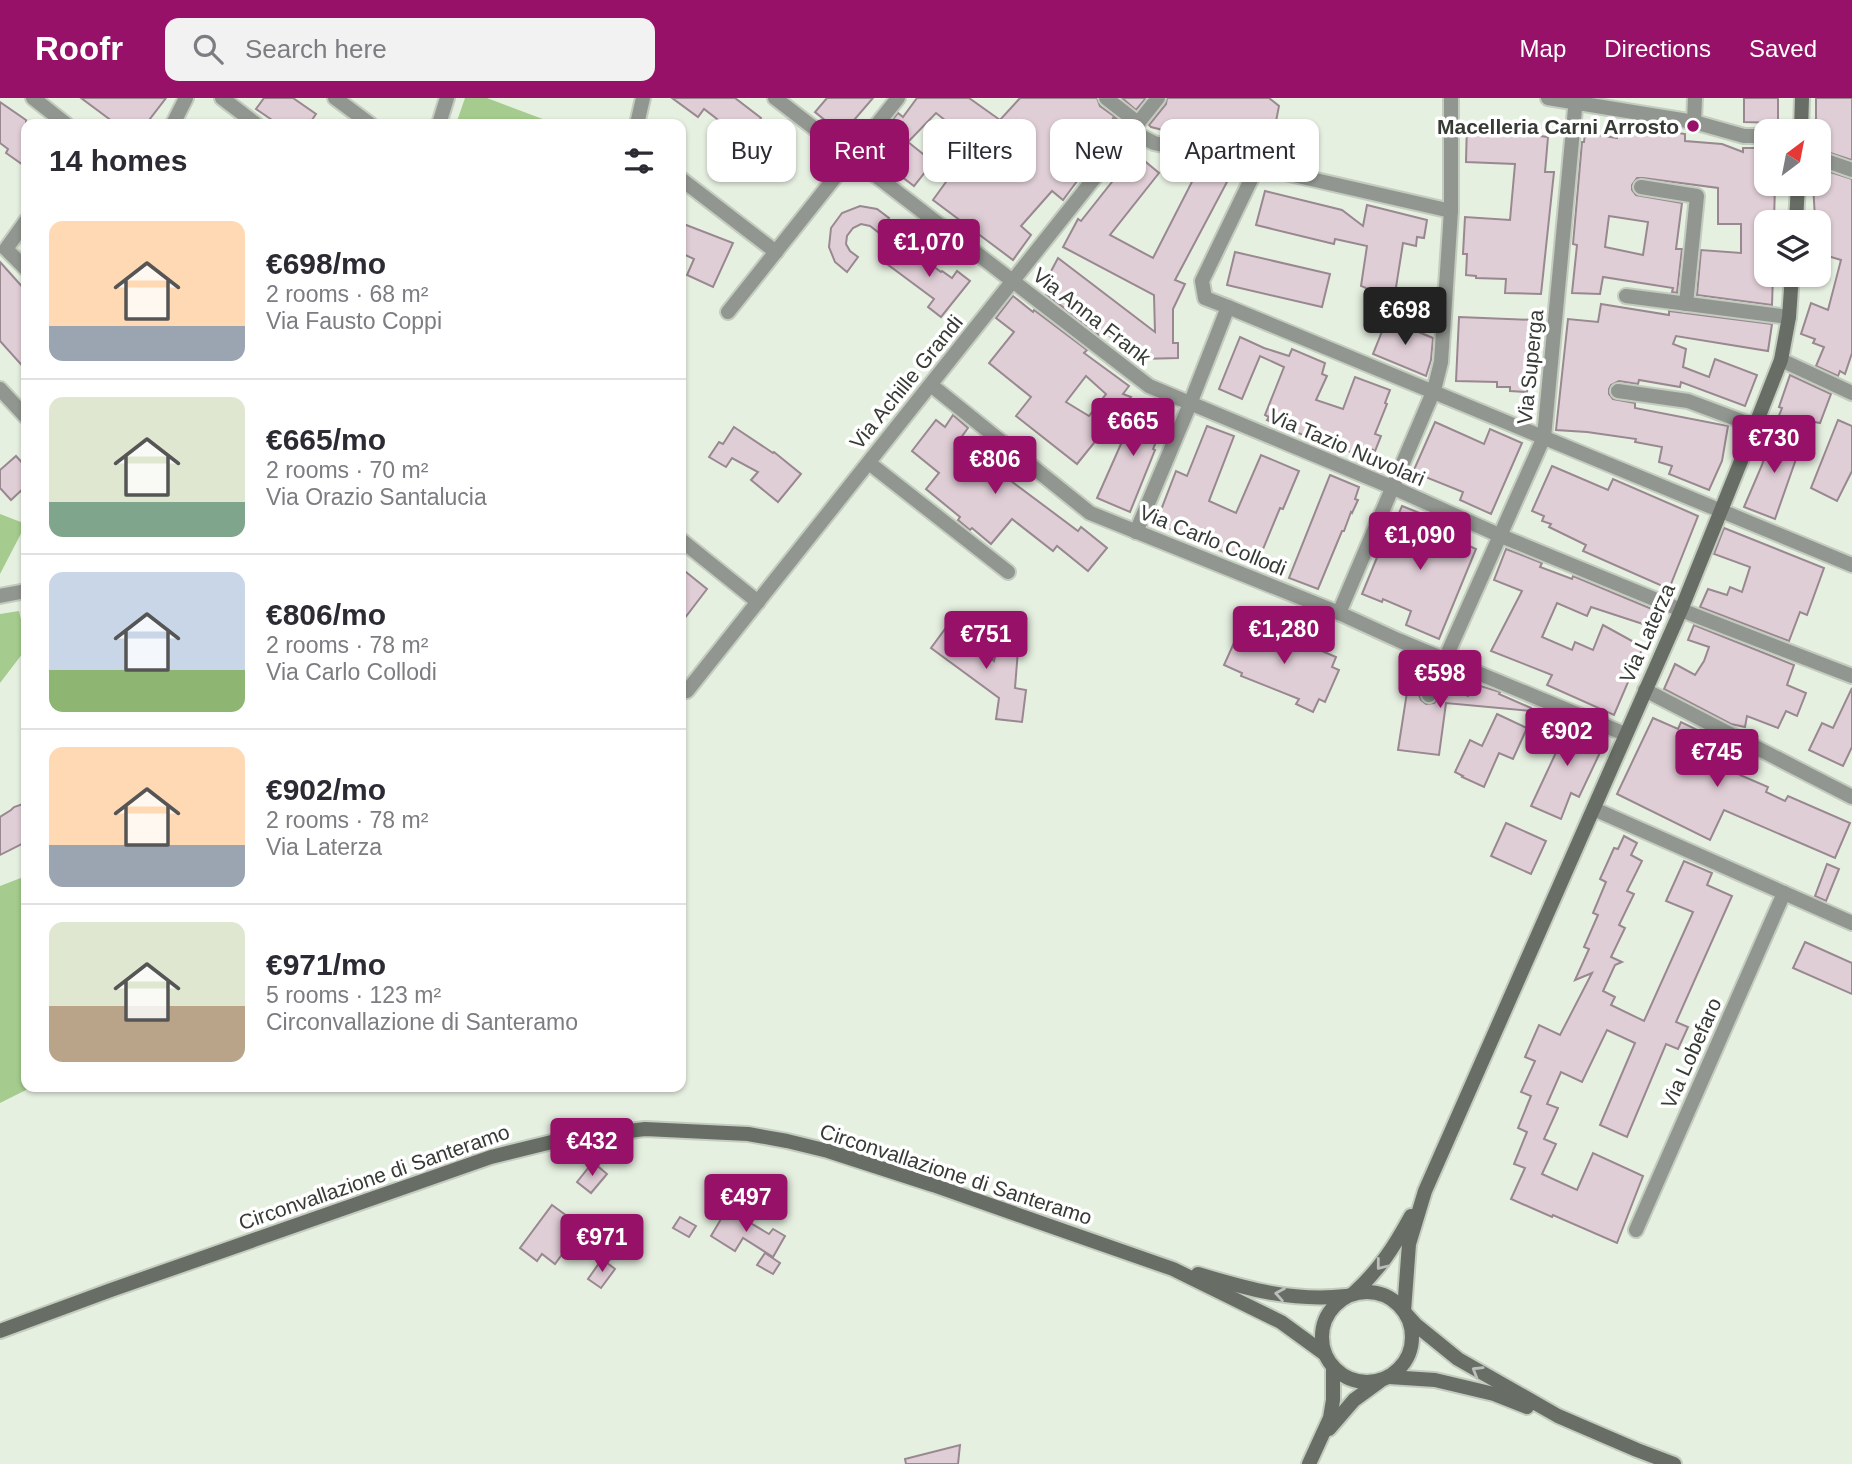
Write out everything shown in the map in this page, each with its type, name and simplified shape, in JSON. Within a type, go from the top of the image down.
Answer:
[{"type":"main road","points":[[1801,119],[1802,98]]},
{"type":"main road","name":"Via Laterza","points":[[1425,1191],[1681,610],[1781,360],[1791,287]]},
{"type":"main road","name":"Circonvallazione di Santeramo","points":[[0,1331],[491,1157],[564,1139],[646,1129],[748,1134],[787,1141],[828,1151],[933,1185],[1172,1269],[1281,1322],[1325,1354]]},
{"type":"main road","points":[[1425,1191],[1390,1254],[1373,1276],[1336,1303],[1328,1314],[1322,1340],[1325,1354],[1334,1368],[1343,1376],[1356,1381],[1369,1382],[1385,1378],[1435,1380],[1471,1388],[1558,1416],[1674,1464]]},
{"type":"main road","points":[[1321,1438],[1354,1400],[1400,1368],[1408,1356],[1412,1342],[1412,1328],[1405,1312],[1409,1244],[1425,1191]]},
{"type":"main road","name":"Circonvallazione di Santeramo","points":[[1172,1269],[1200,1274],[1246,1288],[1302,1298],[1321,1299],[1351,1294]]},
{"type":"main road","points":[[1351,1294],[1382,1294],[1394,1301],[1416,1325],[1458,1359],[1558,1416]]},
{"type":"main road","points":[[1309,1464],[1330,1418],[1334,1368]]},
{"type":"street","points":[[33,98],[60,119]]},
{"type":"street","points":[[176,119],[186,98]]},
{"type":"street","points":[[222,98],[249,119]]},
{"type":"street","points":[[335,98],[363,119]]},
{"type":"street","points":[[441,119],[447,98]]},
{"type":"street","points":[[638,119],[643,98]]},
{"type":"street","name":"Via Anna Frank","points":[[775,98],[810,125]]},
{"type":"street","points":[[881,119],[898,98]]},
{"type":"street","points":[[1106,98],[1127,119]]},
{"type":"street","name":"Via Achille Grandi","points":[[1141,119],[1158,98]]},
{"type":"street","points":[[1339,614],[1434,390],[1441,362],[1451,211],[1451,98]]},
{"type":"street","points":[[1548,98],[1694,122],[1744,136],[1754,136]]},
{"type":"street","points":[[1694,122],[1695,98]]},
{"type":"street","name":"Via Superga","points":[[1430,695],[1544,437],[1576,101]]},
{"type":"street","points":[[1831,163],[1852,170]]},
{"type":"street","points":[[1319,181],[1451,211]]},
{"type":"street","points":[[728,312],[831,182]]},
{"type":"street","name":"Via Anna Frank","points":[[883,182],[1149,386],[1190,404]]},
{"type":"street","name":"Via Achille Grandi","points":[[687,691],[1092,182]]},
{"type":"street","points":[[1250,182],[1202,281],[1205,298],[1434,390],[1852,565]]},
{"type":"street","points":[[686,186],[776,252]]},
{"type":"street","points":[[1641,187],[1697,196],[1686,304]]},
{"type":"street","points":[[21,228],[6,249],[21,264]]},
{"type":"street","points":[[1626,296],[1789,317]]},
{"type":"street","points":[[1136,532],[1228,307]]},
{"type":"street","points":[[1781,360],[1852,393]]},
{"type":"street","name":"Via Carlo Collodi","points":[[931,385],[1090,513],[1625,734]]},
{"type":"street","points":[[0,388],[21,411]]},
{"type":"street","points":[[1618,391],[1688,401],[1755,426]]},
{"type":"street","name":"Via Tazio Nuvolari","points":[[1190,404],[1681,610],[1852,676]]},
{"type":"street","points":[[869,463],[1008,572]]},
{"type":"street","points":[[686,544],[758,602]]},
{"type":"street","points":[[0,596],[21,592]]},
{"type":"street","points":[[1645,690],[1852,797]]},
{"type":"street","points":[[1594,809],[1852,923]]},
{"type":"street","name":"Via Lobefaro","points":[[1636,1230],[1784,893]]},
{"type":"green space","points":[[465,98],[487,98],[543,119],[458,119]]},
{"type":"green space","points":[[0,514],[21,522],[21,534],[0,574]]},
{"type":"green space","points":[[19,611],[21,656],[0,683],[0,614]]},
{"type":"green space","points":[[21,878],[22,1092],[0,1103],[0,886]]},
{"type":"building","points":[[81,98],[166,98],[150,119],[109,119]]},
{"type":"building","points":[[264,98],[293,98],[316,114],[312,119],[271,119],[256,109]]},
{"type":"building","points":[[672,98],[735,98],[761,118],[717,119],[704,109],[698,117]]},
{"type":"building","points":[[827,98],[873,98],[855,119],[824,119],[815,112]]},
{"type":"building","points":[[917,98],[969,98],[999,119],[944,119],[936,113],[930,119],[923,119],[923,126],[909,141],[909,119],[893,119],[898,113],[903,117]]},
{"type":"building","points":[[1020,98],[1097,98],[1100,106],[1118,119],[1050,119],[1050,182],[1076,182],[1063,200],[1052,191],[1021,226],[1031,235],[1013,260],[933,200],[946,182],[1036,182],[1036,119],[1001,119]]},
{"type":"building","points":[[1122,98],[1146,98],[1136,110]]},
{"type":"building","points":[[1167,98],[1269,98],[1279,106],[1276,119],[1160,119],[1160,129],[1151,127],[1149,125],[1166,104]]},
{"type":"building","points":[[1744,98],[1778,98],[1778,119],[1754,119],[1754,122],[1744,122]]},
{"type":"building","points":[[1816,98],[1852,98],[1852,160],[1831,153],[1831,119],[1816,119]]},
{"type":"building","points":[[0,102],[25,119],[21,119],[21,164],[6,153],[8,149],[0,143]]},
{"type":"building","points":[[1467,123],[1498,123],[1497,131],[1548,137],[1545,172],[1554,172],[1541,294],[1505,293],[1506,279],[1466,275],[1467,254],[1463,254],[1465,217],[1510,220],[1515,164],[1466,162]]},
{"type":"building","points":[[1618,123],[1685,134],[1685,141],[1722,144],[1743,152],[1743,148],[1754,148],[1754,196],[1775,196],[1774,210],[1754,210],[1754,287],[1773,287],[1772,305],[1697,295],[1701,250],[1741,253],[1741,224],[1718,224],[1718,188],[1643,178],[1637,178],[1632,185],[1636,195],[1682,203],[1676,249],[1682,249],[1677,293],[1672,292],[1673,288],[1603,277],[1600,294],[1572,293],[1577,245],[1573,244],[1585,133],[1617,138]],"holes":[[[1609,216],[1648,222],[1643,255],[1605,247]]]},
{"type":"building","points":[[909,143],[923,154],[923,175],[914,186],[909,182]]},
{"type":"building","points":[[1146,162],[1159,173],[1110,235],[1153,258],[1192,182],[1227,182],[1175,280],[1185,284],[1173,309],[1173,343],[1178,343],[1178,358],[1140,359],[1103,331],[1099,335],[1046,294],[1055,282],[1048,277],[1058,258],[1155,332],[1154,295],[1063,247],[1078,219],[1081,221],[1112,182],[1146,182]]},
{"type":"building","points":[[1831,172],[1852,179],[1852,353],[1845,374],[1840,371],[1838,376],[1816,366],[1824,347],[1813,343],[1815,339],[1801,334],[1811,303],[1828,310],[1841,260],[1831,257],[1831,210],[1815,210],[1814,196],[1831,196]]},
{"type":"building","points":[[1265,191],[1342,210],[1363,226],[1367,205],[1427,220],[1424,238],[1417,237],[1416,246],[1403,243],[1394,300],[1361,286],[1367,246],[1335,239],[1334,244],[1256,225]]},
{"type":"building","points":[[860,206],[877,209],[889,218],[878,232],[861,224],[853,228],[847,236],[846,244],[858,257],[847,272],[835,262],[829,247],[831,228],[842,213]]},
{"type":"building","points":[[686,225],[733,243],[713,287],[687,275],[694,259],[686,255]]},
{"type":"building","points":[[902,243],[941,272],[952,278],[957,271],[970,281],[941,317],[928,307],[934,299],[887,264]]},
{"type":"building","points":[[1235,252],[1330,274],[1322,307],[1227,285]]},
{"type":"building","points":[[0,262],[21,285],[21,364],[0,341]]},
{"type":"building","points":[[1013,296],[1087,350],[1084,353],[1129,386],[1123,394],[1131,397],[1077,464],[1016,416],[1031,397],[989,363],[1014,332],[996,318]],"holes":[[[1086,376],[1106,394],[1089,416],[1066,402]]]},
{"type":"building","points":[[1601,304],[1669,315],[1669,311],[1772,324],[1768,351],[1676,336],[1673,344],[1686,349],[1683,367],[1709,377],[1715,359],[1757,375],[1745,406],[1681,382],[1680,387],[1639,380],[1638,384],[1619,381],[1609,389],[1613,399],[1635,403],[1635,408],[1728,426],[1722,461],[1709,490],[1669,474],[1672,466],[1659,462],[1662,447],[1635,442],[1636,439],[1556,430],[1568,319],[1598,322]]},
{"type":"building","points":[[1459,317],[1535,320],[1532,361],[1528,361],[1531,388],[1527,388],[1527,392],[1510,391],[1510,387],[1497,387],[1497,382],[1456,381]]},
{"type":"building","points":[[1387,319],[1433,338],[1426,376],[1373,354]]},
{"type":"building","points":[[1240,337],[1289,356],[1292,349],[1325,363],[1322,374],[1327,376],[1316,400],[1343,409],[1355,377],[1390,390],[1375,434],[1381,436],[1375,451],[1369,448],[1365,458],[1267,420],[1269,417],[1265,415],[1284,367],[1260,356],[1242,399],[1219,389]]},
{"type":"building","points":[[1790,375],[1831,394],[1820,423],[1809,421],[1806,428],[1778,418]]},
{"type":"building","points":[[1140,401],[1168,413],[1130,512],[1097,498]]},
{"type":"building","points":[[953,415],[968,428],[960,439],[981,456],[979,458],[1000,479],[1003,475],[1078,531],[1081,527],[1107,548],[1088,571],[1057,546],[1053,551],[1012,519],[991,544],[958,520],[960,517],[926,489],[939,473],[912,451],[936,420],[945,427]]},
{"type":"building","points":[[1838,420],[1852,426],[1852,471],[1837,501],[1811,488]]},
{"type":"building","points":[[1435,422],[1484,444],[1490,429],[1522,443],[1491,514],[1460,500],[1463,492],[1413,472]]},
{"type":"building","points":[[1207,426],[1234,436],[1209,501],[1236,513],[1261,455],[1299,471],[1256,566],[1156,523],[1176,471],[1187,476]]},
{"type":"building","points":[[734,427],[774,452],[801,474],[778,502],[751,480],[758,472],[732,458],[726,467],[709,457],[719,442],[723,444]]},
{"type":"building","points":[[1772,433],[1803,439],[1775,519],[1744,507]]},
{"type":"building","points":[[16,456],[21,462],[21,491],[11,500],[0,488],[0,470]]},
{"type":"building","points":[[1552,466],[1608,490],[1613,479],[1698,516],[1669,589],[1583,551],[1586,545],[1549,527],[1551,524],[1542,521],[1544,516],[1532,511]]},
{"type":"building","points":[[1330,475],[1359,487],[1355,499],[1358,500],[1318,589],[1289,578]]},
{"type":"building","points":[[1402,506],[1427,516],[1423,525],[1476,549],[1439,639],[1406,625],[1411,611],[1383,599],[1382,602],[1362,594]]},
{"type":"building","points":[[1724,528],[1824,568],[1807,615],[1800,612],[1789,641],[1700,607],[1708,589],[1727,595],[1730,587],[1742,592],[1750,567],[1714,554]]},
{"type":"building","points":[[1506,549],[1542,563],[1540,567],[1572,579],[1573,576],[1659,612],[1652,627],[1591,607],[1587,616],[1557,603],[1542,637],[1572,650],[1575,642],[1593,650],[1603,625],[1643,647],[1614,715],[1547,685],[1552,675],[1491,651],[1522,591],[1494,580]]},
{"type":"building","points":[[686,572],[707,589],[686,616]]},
{"type":"building","points":[[948,625],[994,661],[997,648],[1018,650],[1015,688],[1026,690],[1022,722],[996,719],[999,698],[931,648]]},
{"type":"building","points":[[1242,625],[1275,639],[1279,631],[1336,657],[1332,667],[1339,670],[1325,702],[1319,699],[1313,712],[1296,704],[1299,699],[1241,676],[1242,673],[1224,665]]},
{"type":"building","points":[[1694,625],[1794,665],[1787,685],[1806,693],[1797,716],[1786,711],[1778,728],[1747,716],[1745,727],[1731,724],[1664,689],[1675,664],[1695,675],[1704,661],[1709,647],[1688,640]]},
{"type":"building","points":[[1412,660],[1432,665],[1419,695],[1426,704],[1437,700],[1449,673],[1454,675],[1449,687],[1468,696],[1474,684],[1500,692],[1499,694],[1531,708],[1531,711],[1446,703],[1439,755],[1398,750]]},
{"type":"building","points":[[1852,688],[1852,747],[1843,766],[1809,750],[1822,723],[1833,728]]},
{"type":"building","points":[[1497,714],[1527,728],[1513,759],[1499,753],[1484,787],[1455,772],[1470,740],[1482,746]]},
{"type":"building","points":[[1553,718],[1605,742],[1579,797],[1571,793],[1561,819],[1531,806],[1560,744],[1545,736]]},
{"type":"building","points":[[1653,718],[1678,729],[1681,722],[1749,755],[1740,775],[1768,787],[1766,792],[1785,801],[1788,796],[1850,823],[1835,858],[1724,810],[1710,840],[1617,794]]},
{"type":"building","points":[[21,805],[21,844],[0,855],[0,817]]},
{"type":"building","points":[[1506,823],[1546,841],[1531,874],[1491,856]]},
{"type":"building","points":[[1624,836],[1637,843],[1631,855],[1642,861],[1627,891],[1634,894],[1619,925],[1625,928],[1611,957],[1622,962],[1615,965],[1603,991],[1615,997],[1611,1005],[1644,1021],[1693,912],[1666,901],[1684,861],[1712,873],[1707,885],[1732,896],[1676,1022],[1688,1027],[1678,1049],[1666,1044],[1627,1137],[1600,1125],[1635,1043],[1607,1030],[1582,1082],[1561,1072],[1547,1104],[1558,1108],[1544,1139],[1556,1144],[1542,1174],[1577,1190],[1593,1153],[1643,1176],[1617,1243],[1511,1199],[1525,1168],[1514,1164],[1527,1132],[1518,1128],[1531,1096],[1521,1092],[1535,1061],[1525,1057],[1539,1025],[1560,1035],[1592,973],[1575,980],[1589,949],[1584,947],[1598,915],[1593,913],[1606,882],[1600,879],[1614,848],[1618,849]]},
{"type":"building","points":[[1827,864],[1839,869],[1826,901],[1815,896]]},
{"type":"building","points":[[1805,942],[1852,963],[1852,994],[1793,968]]},
{"type":"building","points":[[593,1162],[607,1174],[591,1193],[577,1182]]},
{"type":"building","points":[[716,1180],[733,1191],[725,1203],[708,1193]]},
{"type":"building","points":[[552,1205],[582,1227],[555,1264],[542,1254],[537,1261],[520,1248]]},
{"type":"building","points":[[727,1209],[769,1234],[773,1229],[785,1236],[773,1257],[743,1238],[735,1251],[711,1236]]},
{"type":"building","points":[[680,1217],[696,1226],[689,1237],[673,1228]]},
{"type":"building","points":[[765,1253],[780,1263],[773,1274],[757,1265]]},
{"type":"building","points":[[602,1259],[615,1269],[601,1288],[588,1279]]},
{"type":"building","points":[[960,1445],[958,1464],[906,1464],[905,1459]]},
{"type":"place","name":"Macelleria Carni Arrosto","points":[[1693,126]]}]
